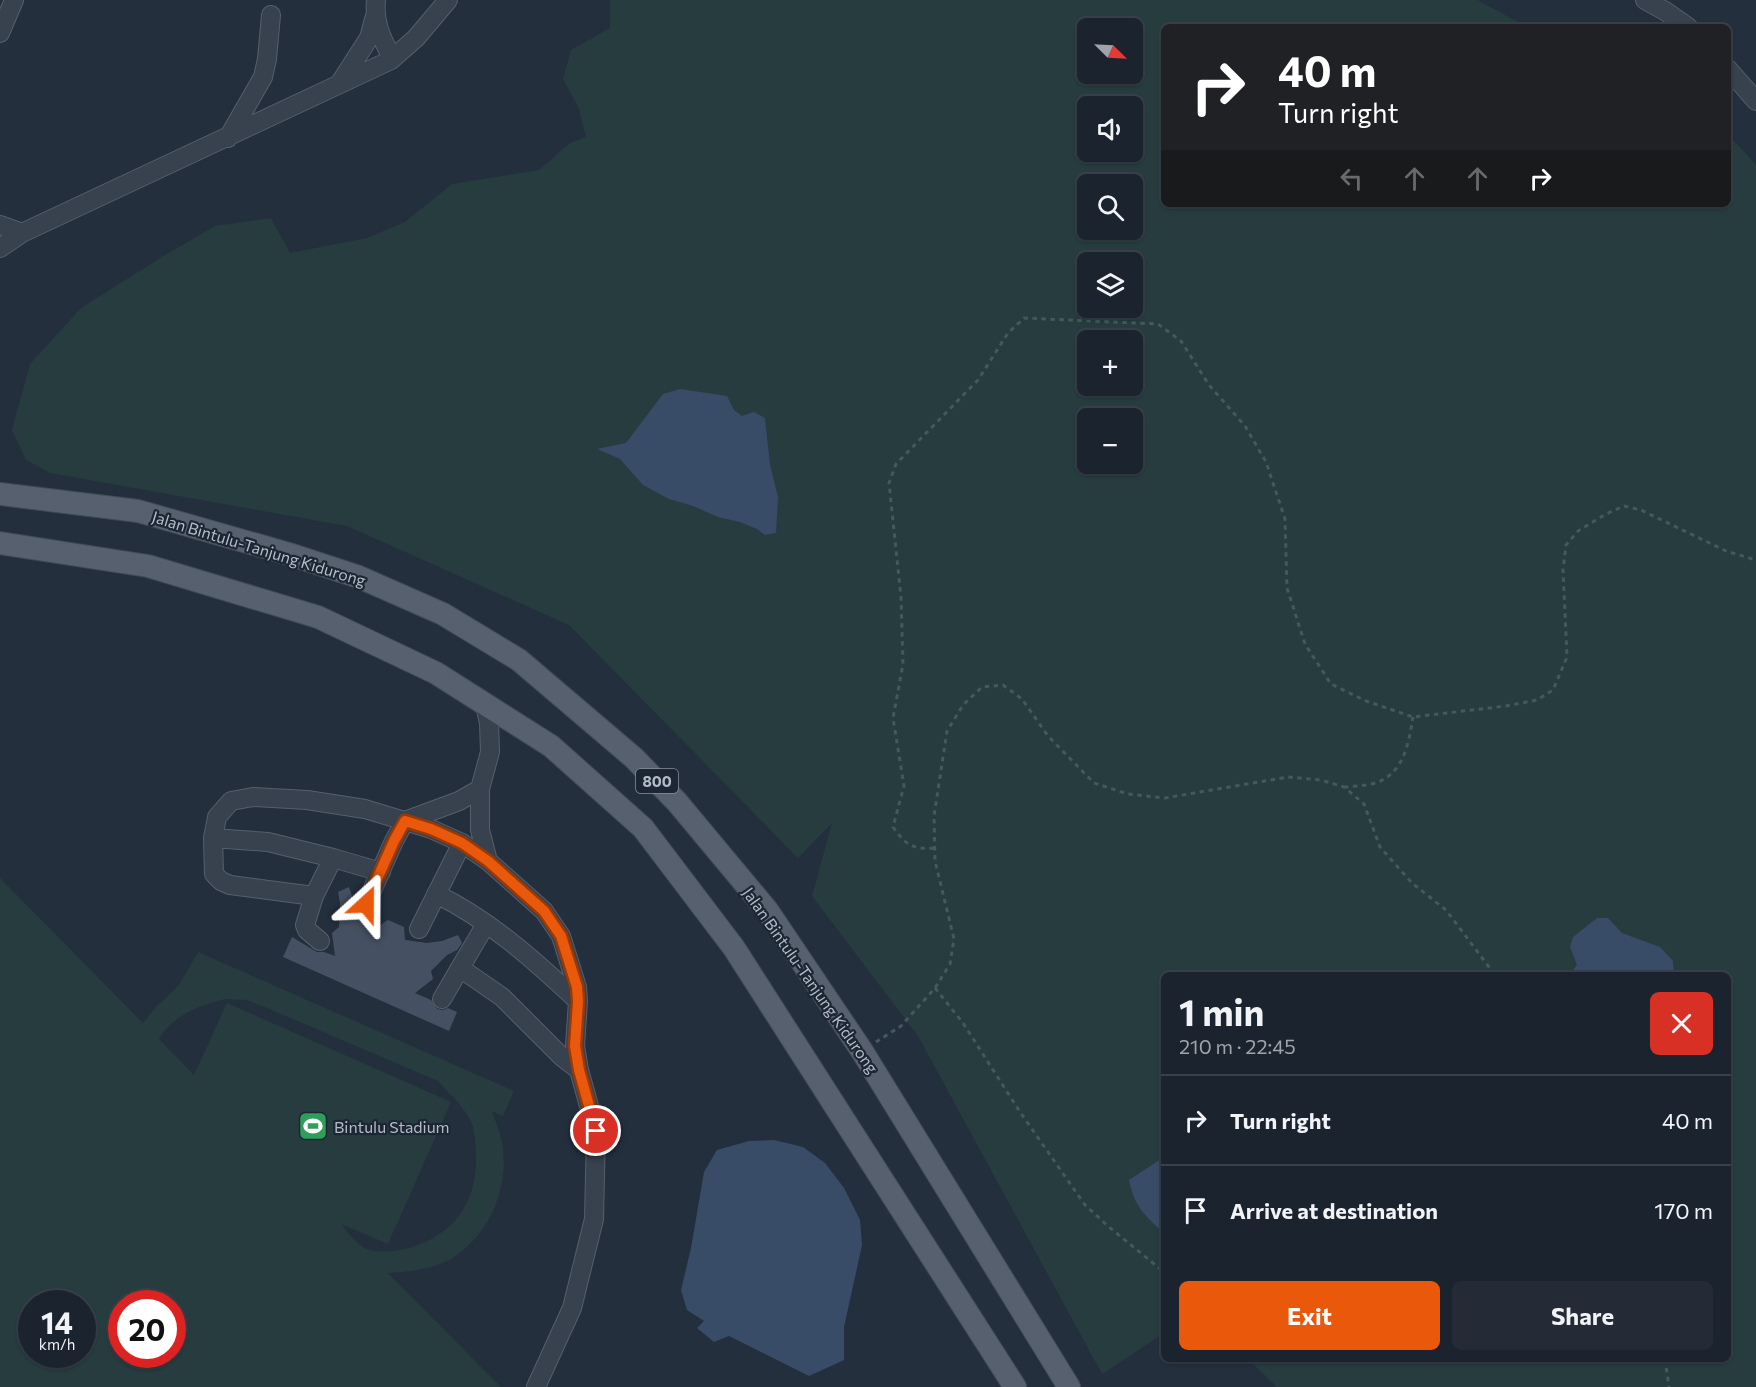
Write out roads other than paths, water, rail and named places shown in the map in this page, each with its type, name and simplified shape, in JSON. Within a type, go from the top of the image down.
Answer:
[{"type":"main road","name":"Jalan Bintulu-Tanjung Kidurong","points":[[0,494],[138,511],[289,554],[359,577],[442,614],[519,660],[634,758],[676,802],[767,910],[862,1051],[1069,1387]]},
{"type":"main road","name":"800","points":[[0,543],[148,566],[318,617],[436,673],[551,746],[643,828],[734,948],[1015,1387]]},
{"type":"street","points":[[0,33],[14,0]]},
{"type":"street","points":[[0,248],[22,233],[391,60],[416,38],[448,0]]},
{"type":"street","points":[[1645,0],[1671,5],[1686,24]]},
{"type":"street","points":[[340,83],[369,38],[375,8]]},
{"type":"street","points":[[375,8],[381,37],[389,52]]},
{"type":"street","points":[[228,138],[263,77],[271,15]]},
{"type":"street","points":[[1731,72],[1756,101]]},
{"type":"street","points":[[0,225],[22,233]]},
{"type":"street","points":[[485,705],[489,723],[490,753],[480,789],[480,830],[488,861]]},
{"type":"street","points":[[366,904],[405,821],[459,801],[480,789]]},
{"type":"street","points":[[314,897],[230,885],[221,881],[214,874],[213,838],[217,817],[231,801],[253,796],[319,802],[365,809],[431,829],[462,843],[488,861],[544,911],[561,936],[577,987],[575,1046],[579,1070],[596,1131],[594,1219],[572,1308],[536,1387]]},
{"type":"street","points":[[213,838],[268,842],[381,872]]},
{"type":"street","points":[[419,929],[462,843]]},
{"type":"street","points":[[320,941],[304,925],[314,897],[333,858]]},
{"type":"street","points":[[436,894],[453,902],[528,955],[578,1002]]},
{"type":"street","points":[[442,999],[486,924]]},
{"type":"street","points":[[460,968],[502,997],[562,1057],[579,1070]]},
{"type":"water","points":[[680,389],[727,396],[734,410],[742,416],[754,412],[765,418],[770,465],[778,497],[776,533],[765,535],[740,522],[718,517],[669,499],[643,485],[620,459],[597,449],[626,443],[663,394]]},
{"type":"water","points":[[1597,918],[1608,918],[1622,933],[1660,947],[1673,961],[1674,972],[1571,972],[1577,965],[1570,947],[1573,937]]},
{"type":"water","points":[[774,1140],[803,1147],[825,1163],[844,1188],[860,1220],[862,1245],[844,1327],[844,1360],[809,1376],[729,1336],[714,1342],[697,1328],[704,1321],[687,1310],[681,1290],[704,1172],[717,1150],[749,1141]]},
{"type":"water","points":[[1161,1159],[1161,1230],[1141,1210],[1129,1180]]},
{"type":"place","name":"Bintulu Stadium","points":[[313,1126]]}]
